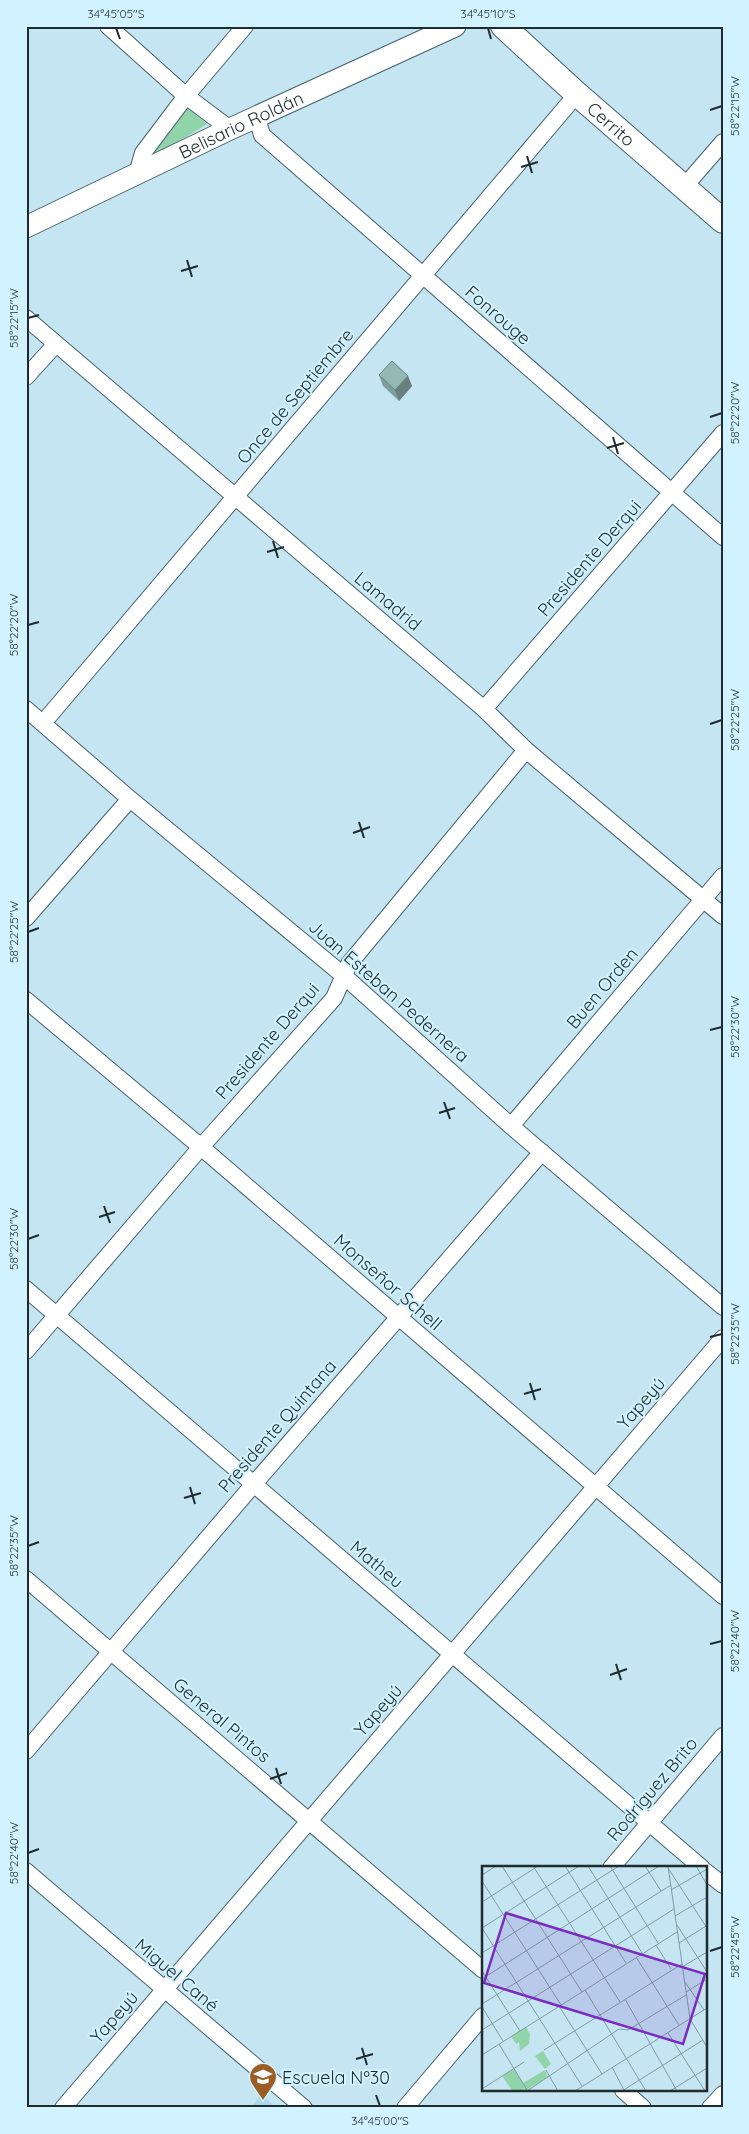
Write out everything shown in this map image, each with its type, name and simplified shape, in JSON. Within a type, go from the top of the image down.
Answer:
[{"type":"main road","name":"Cerrito","points":[[503,26],[577,94],[723,221]]},
{"type":"street","points":[[108,26],[186,96],[230,129]]},
{"type":"street","points":[[137,174],[143,153],[186,96],[245,26]]},
{"type":"street","name":"Belisario Roldán","points":[[26,226],[230,129],[455,26]]},
{"type":"street","name":"Once de Septiembre","points":[[43,723],[577,94]]},
{"type":"street","name":"Fonrouge","points":[[257,118],[262,135],[723,537]]},
{"type":"street","points":[[684,187],[723,142]]},
{"type":"street","name":"Lamadrid","points":[[26,318],[484,709],[526,750],[723,916]]},
{"type":"street","points":[[26,377],[56,344]]},
{"type":"street","name":"Presidente Derqui","points":[[484,709],[723,433]]},
{"type":"street","name":"Juan Esteban Pedernera","points":[[26,709],[130,799],[343,975],[511,1126],[723,1307]]},
{"type":"street","name":"Presidente Derqui","points":[[26,1351],[201,1147],[334,998],[349,964],[526,750]]},
{"type":"street","points":[[26,918],[130,799]]},
{"type":"street","name":"Buen Orden","points":[[511,1126],[723,876]]},
{"type":"street","name":"Monseñor Schell","points":[[26,1000],[201,1147],[723,1596]]},
{"type":"street","name":"Presidente Quintana","points":[[26,1751],[252,1485],[542,1152]]},
{"type":"street","name":"Matheu","points":[[26,1289],[252,1485],[700,1866]]},
{"type":"street","name":"Yapeyú","points":[[63,2108],[723,1338]]},
{"type":"street","name":"General Pintos","points":[[26,1579],[482,1969]]},
{"type":"street","name":"Rodríguez Brito","points":[[613,1866],[723,1736]]},
{"type":"street","name":"Miguel Cané","points":[[26,1871],[304,2108]]},
{"type":"street","points":[[706,1871],[723,1886]]},
{"type":"street","points":[[405,2108],[482,2017]]},
{"type":"street","points":[[625,2092],[643,2108]]},
{"type":"street","points":[[710,2108],[723,2094]]},
{"type":"shaded area","name":"Escuela Nº30","points":[[262,2094],[276,2108],[250,2108]]},
{"type":"green space","points":[[187,108],[207,124],[158,154],[155,151]]},
{"type":"building","points":[[392,361],[408,376],[395,390],[379,375]]},
{"type":"place","name":"Escuela Nº30","points":[[263,2101]]}]
